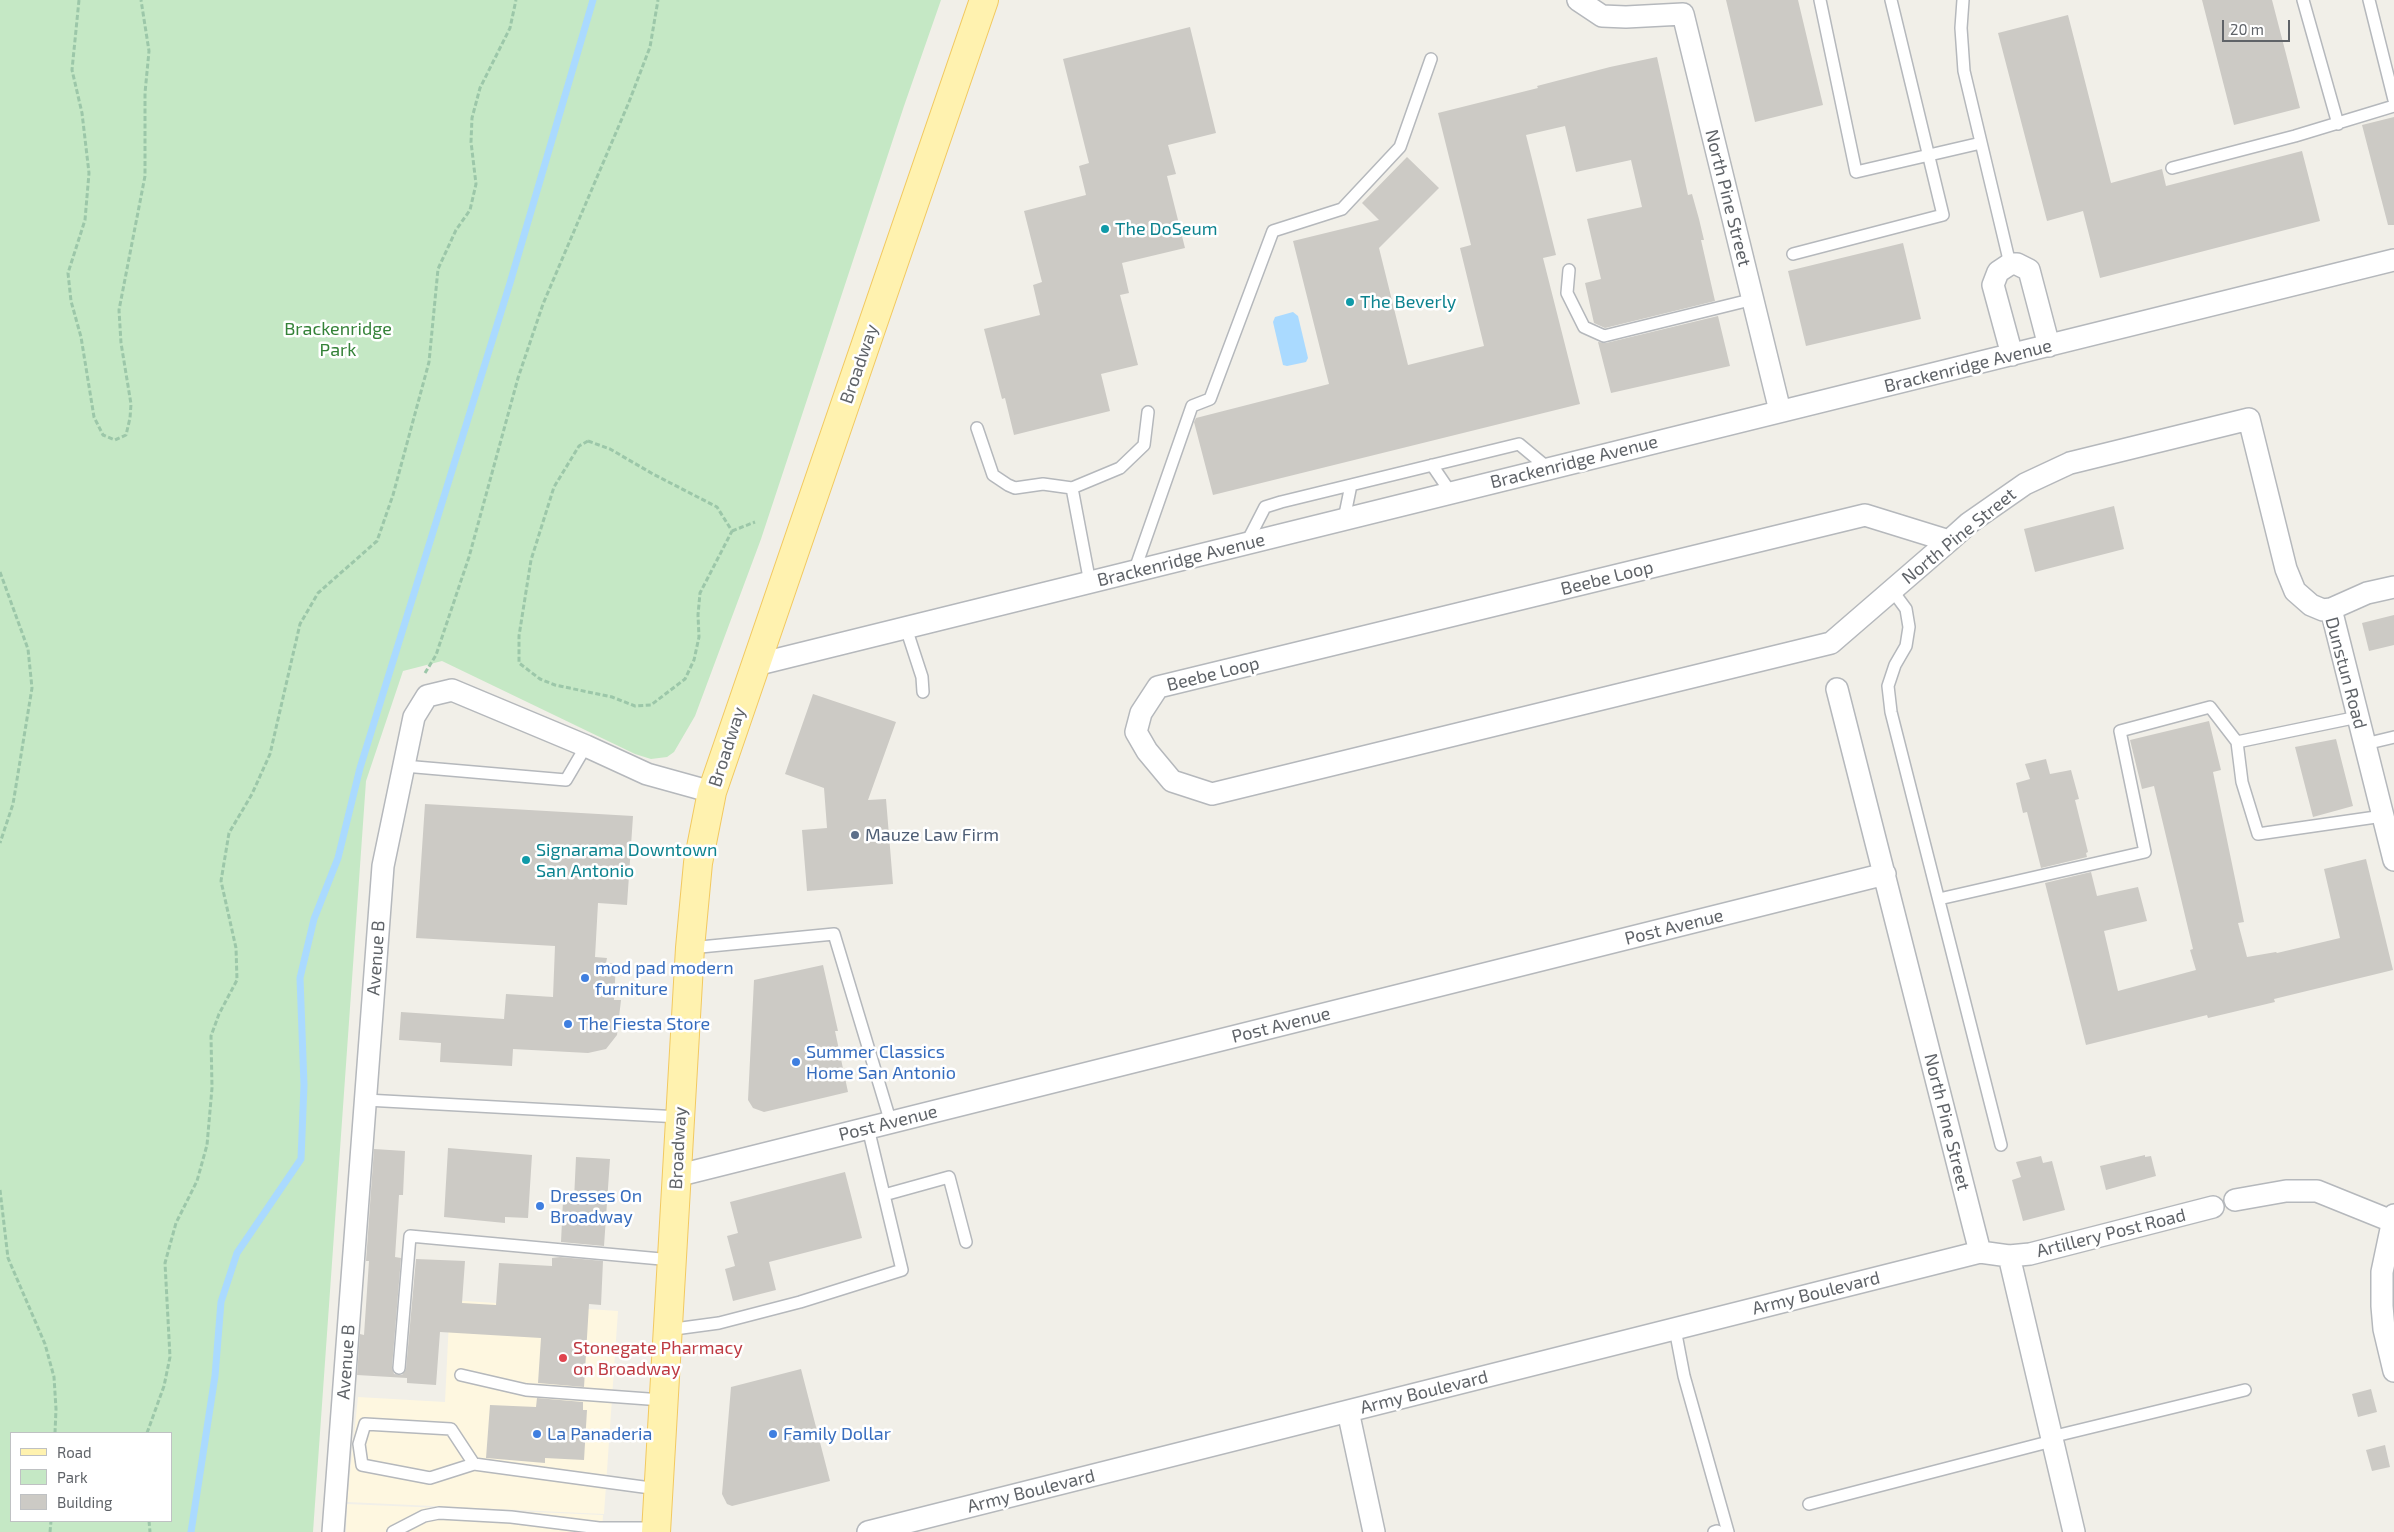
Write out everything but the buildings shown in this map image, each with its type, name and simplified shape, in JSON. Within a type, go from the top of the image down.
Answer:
[{"type":"main road","name":"Broadway","points":[[656,1530],[662,1400],[690,948],[698,863],[712,792],[984,0]]},
{"type":"street","name":"North Pine Street","points":[[1578,0],[1602,16],[1626,17],[1683,14],[1780,411]]},
{"type":"street","name":"Brackenridge Avenue","points":[[755,665],[2394,260]]},
{"type":"street","points":[[2012,355],[1993,285],[1998,272],[2010,264],[2018,264],[2030,270],[2049,346]]},
{"type":"street","name":"North Pine Street","points":[[1831,643],[1993,505],[2017,489],[2070,463],[2249,419]]},
{"type":"street","name":"Dunstun Road","points":[[2249,419],[2286,570],[2294,591],[2310,605],[2324,610],[2331,609],[2365,744],[2388,822],[2394,860]]},
{"type":"street","name":"Beebe Loop","points":[[1831,643],[1212,794],[1172,781],[1147,752],[1136,732],[1141,713],[1158,687],[1865,516],[1949,542]]},
{"type":"street","points":[[2331,609],[2366,593],[2394,587]]},
{"type":"street","name":"North Pine Street","points":[[1837,689],[1980,1252]]},
{"type":"street","points":[[427,696],[452,690],[586,746],[647,774],[712,792]]},
{"type":"street","name":"Avenue B","points":[[333,1532],[350,1443],[366,1100],[383,866],[414,717],[427,696]]},
{"type":"street","name":"Post Avenue","points":[[676,1176],[1885,874]]},
{"type":"street","points":[[2235,1200],[2286,1191],[2317,1191],[2394,1219],[2382,1272],[2384,1330],[2394,1371]]},
{"type":"street","name":"Artillery Post Road","points":[[2009,1256],[2030,1254],[2214,1207]]},
{"type":"street","points":[[1980,1252],[2009,1256],[2074,1532]]},
{"type":"street","name":"Army Boulevard","points":[[868,1532],[1980,1252]]},
{"type":"street","points":[[1348,1411],[1374,1532]]},
{"type":"lane","points":[[1820,0],[1856,172],[1981,143]]},
{"type":"lane","points":[[1793,254],[1943,215],[1891,0]]},
{"type":"lane","points":[[1963,0],[1961,28],[1963,63],[2010,264]]},
{"type":"lane","points":[[2303,0],[2338,124]]},
{"type":"lane","points":[[2369,0],[2394,100]]},
{"type":"lane","points":[[1134,572],[1192,406],[1210,399],[1273,231],[1342,210],[1394,154],[1400,147],[1431,59]]},
{"type":"lane","points":[[2172,168],[2338,124],[2394,106]]},
{"type":"lane","points":[[1569,270],[1567,293],[1584,327],[1604,336],[1754,299]]},
{"type":"lane","points":[[977,428],[993,475],[1015,488],[1043,484],[1072,488],[1120,468],[1144,445],[1148,412]]},
{"type":"lane","points":[[1246,544],[1264,507],[1351,485],[1520,444],[1549,469]]},
{"type":"lane","points":[[1432,465],[1452,493]]},
{"type":"lane","points":[[1344,519],[1351,485]]},
{"type":"lane","points":[[1072,488],[1090,582]]},
{"type":"lane","points":[[1892,590],[1906,609],[1909,627],[1906,646],[1895,665],[1888,686],[1891,712],[2002,1145]]},
{"type":"lane","points":[[906,628],[922,677],[922,692]]},
{"type":"lane","points":[[1939,899],[2145,852],[2120,731],[2210,707],[2237,742],[2242,782],[2258,834],[2388,822]]},
{"type":"lane","points":[[2237,742],[2358,717]]},
{"type":"lane","points":[[2365,744],[2394,737]]},
{"type":"lane","points":[[404,766],[566,780],[586,746]]},
{"type":"lane","points":[[690,948],[834,934],[891,1123]]},
{"type":"lane","points":[[366,1100],[680,1117]]},
{"type":"lane","points":[[667,1330],[719,1323],[800,1302],[902,1270],[868,1128]]},
{"type":"lane","points":[[884,1196],[949,1177],[966,1242]]},
{"type":"lane","points":[[399,1368],[410,1236],[672,1260]]},
{"type":"lane","points":[[1675,1329],[1719,1532]]},
{"type":"lane","points":[[461,1374],[526,1390],[662,1400]]},
{"type":"lane","points":[[1809,1504],[2245,1390]]},
{"type":"lane","points":[[474,1464],[451,1428],[365,1424],[350,1443],[362,1466],[430,1478],[474,1464],[658,1488]]},
{"type":"lane","points":[[393,1532],[424,1516],[439,1513],[511,1517],[599,1528],[656,1530]]},
{"type":"path","points":[[79,0],[72,70],[82,114],[89,173],[85,220],[68,273],[71,301],[81,337],[94,417],[102,435],[115,440],[126,435],[130,418],[131,404],[121,343],[119,310],[145,176],[144,92],[149,51],[141,0]]},
{"type":"path","points":[[147,1432],[164,1386],[170,1357],[165,1263],[176,1223],[197,1181],[207,1145],[212,1088],[211,1036],[219,1014],[237,980],[236,948],[221,881],[229,833],[252,794],[270,754],[300,624],[318,593],[377,541],[393,495],[429,362],[438,269],[456,230],[470,210],[476,184],[471,142],[474,110],[480,88],[510,28],[516,0]]},
{"type":"path","points":[[427,696],[423,678],[436,656],[470,557],[518,378],[547,296],[630,102],[650,46],[658,0]]},
{"type":"path","points":[[732,531],[716,507],[653,474],[610,448],[588,440],[579,446],[554,488],[531,560],[519,636],[519,663],[540,679],[555,685],[612,697],[635,706],[651,705],[685,679],[694,660],[699,636],[700,593],[732,531],[755,522]]},
{"type":"path","points":[[0,572],[28,649],[32,688],[13,804],[0,843]]},
{"type":"path","points":[[0,1190],[8,1258],[45,1344],[54,1377],[55,1432]]},
{"type":"shaded area","points":[[450,1300],[618,1311],[604,1514],[347,1502],[358,1397],[445,1402]]},
{"type":"shaded area","points":[[347,1504],[603,1515],[602,1532],[346,1532]]},
{"type":"green space","name":"Brackenridge Park","points":[[0,0],[941,0],[904,106],[761,539],[695,716],[674,752],[667,757],[651,759],[635,754],[442,661],[403,671],[366,781],[313,1532],[0,1532]]},
{"type":"water","points":[[1293,312],[1298,316],[1308,358],[1306,362],[1287,366],[1283,365],[1273,322],[1275,317]]},
{"type":"waterway","points":[[191,1532],[215,1376],[221,1302],[237,1253],[301,1159],[304,1085],[300,978],[314,919],[338,858],[360,768],[510,283],[593,0]]},
{"type":"place","name":"The DoSeum","points":[[1105,229]]},
{"type":"place","name":"The Beverly","points":[[1350,302]]},
{"type":"place","name":"Mauze Law Firm","points":[[855,835]]},
{"type":"place","name":"Signarama Downtown San Antonio","points":[[526,860]]},
{"type":"place","name":"mod pad modern furniture","points":[[585,978]]},
{"type":"place","name":"The Fiesta Store","points":[[568,1024]]},
{"type":"place","name":"Summer Classics Home San Antonio","points":[[796,1062]]},
{"type":"place","name":"Dresses On Broadway","points":[[540,1206]]},
{"type":"place","name":"Stonegate Pharmacy on Broadway","points":[[563,1358]]},
{"type":"place","name":"La Panaderia","points":[[537,1434]]},
{"type":"place","name":"Family Dollar","points":[[773,1434]]}]
